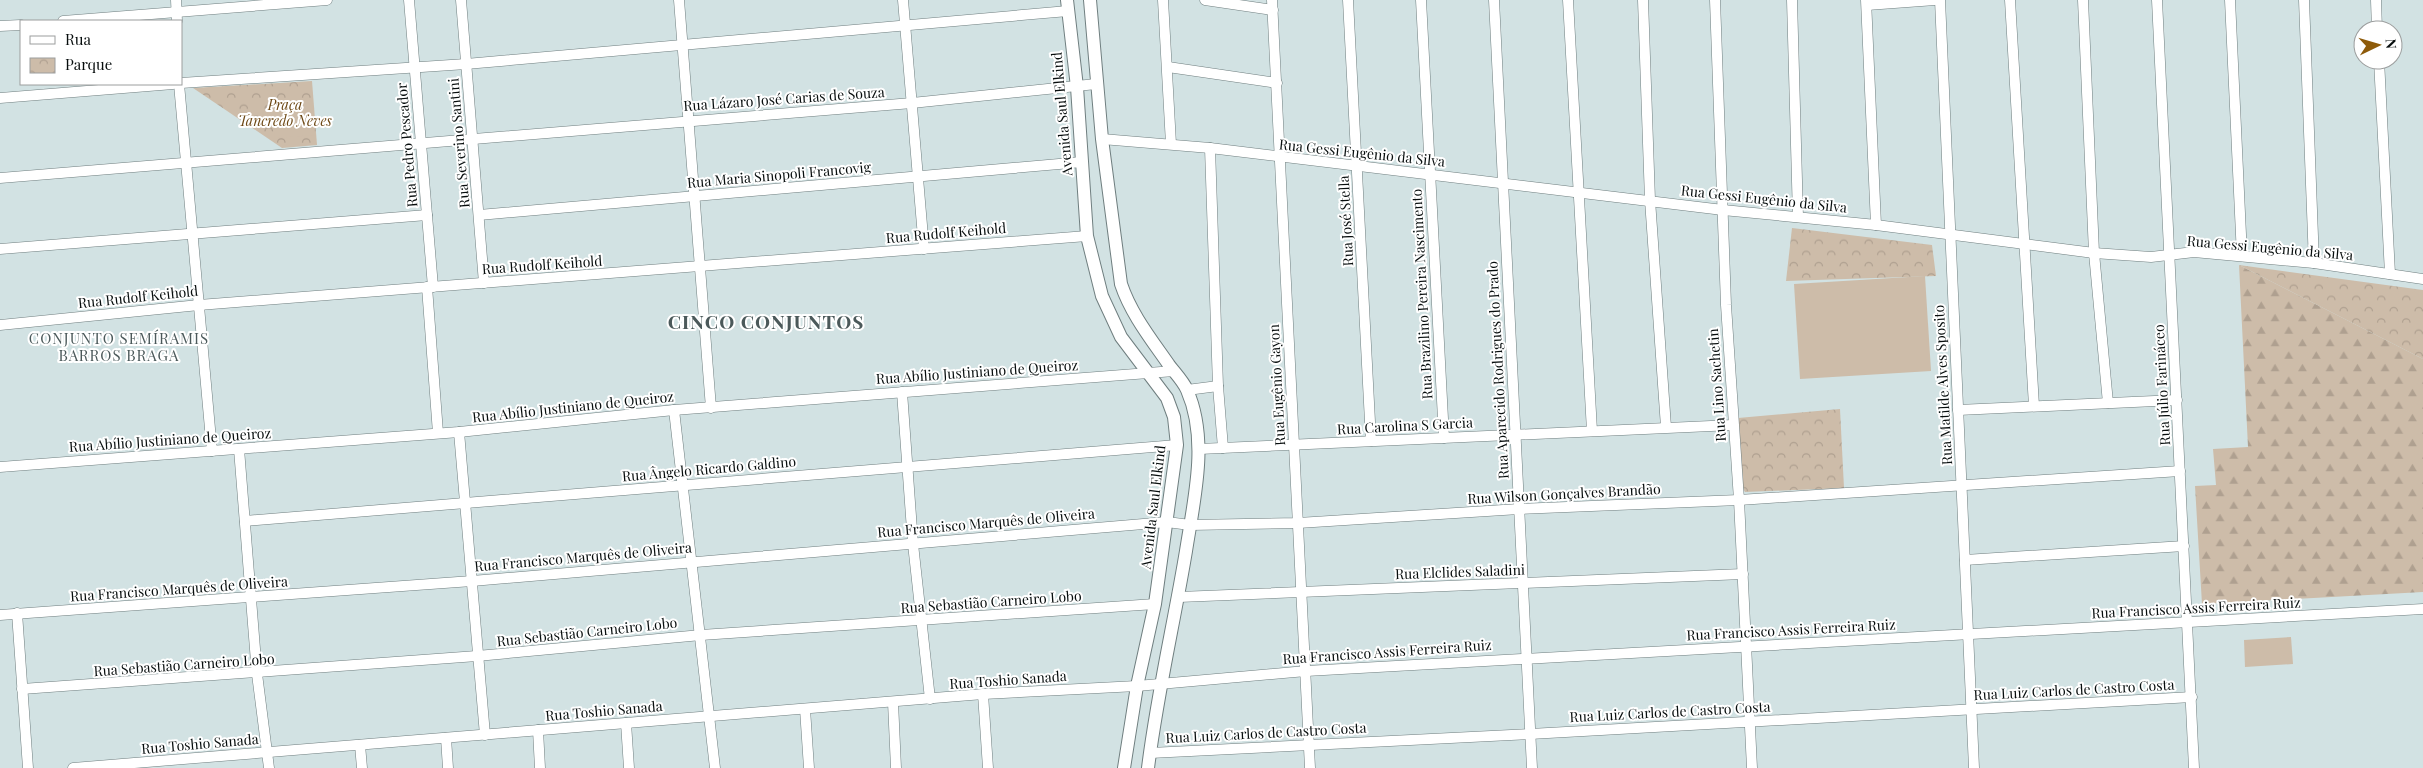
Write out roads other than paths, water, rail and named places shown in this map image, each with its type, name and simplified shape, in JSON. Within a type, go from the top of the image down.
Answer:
[{"type":"main road","points":[[1090,0],[1102,139],[1121,284],[1127,302],[1187,390],[1199,448],[1179,597],[1162,682],[1148,768]]},
{"type":"main road","name":"Avenida Saul Elkind","points":[[1068,5],[1087,236],[1102,296],[1121,338],[1167,398],[1172,411],[1177,445],[1168,522],[1155,604],[1137,686],[1124,768]]},
{"type":"street","points":[[176,0],[176,17]]},
{"type":"street","points":[[91,20],[176,17],[327,0]]},
{"type":"street","name":"Rua Pedro Pescador","points":[[409,0],[427,215],[438,434]]},
{"type":"street","name":"Rua Severino Santini","points":[[461,0],[484,283]]},
{"type":"street","points":[[679,0],[711,408]]},
{"type":"street","points":[[903,0],[924,249]]},
{"type":"street","points":[[1163,0],[1171,144]]},
{"type":"street","points":[[1205,0],[1272,5]]},
{"type":"street","name":"Rua José Stella","points":[[1348,0],[1372,441]]},
{"type":"street","name":"Rua Brazilino Pereira Nascimento","points":[[1422,0],[1429,175],[1444,438]]},
{"type":"street","name":"Rua Aparecido Rodrigues do Prado","points":[[1494,0],[1532,768]]},
{"type":"street","points":[[1568,0],[1577,191],[1592,430]]},
{"type":"street","points":[[1643,0],[1650,200],[1666,427]]},
{"type":"street","name":"Rua Lino Sachetin","points":[[1716,0],[1726,305],[1739,500],[1752,768]]},
{"type":"street","points":[[1792,0],[1798,217]]},
{"type":"street","points":[[1876,226],[1866,2],[1936,0]]},
{"type":"street","name":"Rua Matilde Alves Sposito","points":[[1940,0],[1974,768]]},
{"type":"street","points":[[2010,0],[2034,406]]},
{"type":"street","points":[[2083,0],[2094,253],[2108,403]]},
{"type":"street","name":"Rua Júlio Farináceo","points":[[2157,0],[2194,768]]},
{"type":"street","points":[[2230,0],[2242,256]]},
{"type":"street","points":[[2304,0],[2314,264]]},
{"type":"street","points":[[2376,0],[2377,20]]},
{"type":"street","points":[[182,83],[466,64],[906,25],[1068,5]]},
{"type":"street","name":"Rua Eugênio Gayon","points":[[1272,5],[1310,768]]},
{"type":"street","points":[[0,26],[20,25]]},
{"type":"street","points":[[1168,67],[1277,83]]},
{"type":"street","points":[[2380,70],[2390,274]]},
{"type":"street","name":"Rua Lázaro José Carias de Souza","points":[[422,143],[912,103],[1096,84]]},
{"type":"street","points":[[0,98],[161,85]]},
{"type":"street","points":[[180,85],[191,234],[212,451]]},
{"type":"street","name":"Rua Gessi Eugênio da Silva","points":[[1102,139],[1210,148],[1281,158],[1577,191],[2094,253],[2134,257],[2168,256],[2194,252],[2314,264],[2423,280]]},
{"type":"street","points":[[0,178],[422,143]]},
{"type":"street","points":[[1210,148],[1218,386],[1223,448]]},
{"type":"street","name":"Rua Maria Sinopoli Francovig","points":[[479,215],[1082,162]]},
{"type":"street","points":[[0,249],[427,215]]},
{"type":"street","name":"Rua Rudolf Keihold","points":[[0,325],[199,305],[701,268],[1087,236]]},
{"type":"street","name":"Rua Abílio Justiniano de Queiroz","points":[[0,467],[438,434],[674,410],[1174,371]]},
{"type":"street","points":[[1187,390],[1218,386]]},
{"type":"street","points":[[902,392],[913,544],[930,698]]},
{"type":"street","points":[[1958,410],[2177,400]]},
{"type":"street","points":[[674,410],[693,561],[715,768]]},
{"type":"street","name":"Rua Carolina S Garcia","points":[[1199,448],[1733,424]]},
{"type":"street","points":[[459,432],[485,735]]},
{"type":"street","name":"Rua Ângelo Ricardo Galdino","points":[[244,521],[1177,445]]},
{"type":"street","points":[[239,449],[257,674],[265,752],[269,768]]},
{"type":"street","name":"Rua Wilson Gonçalves Brandão","points":[[1168,522],[1190,525],[1298,523],[1518,509],[1739,500],[2180,471]]},
{"type":"street","name":"Rua Francisco Marquês de Oliveira","points":[[0,615],[472,581],[1168,522]]},
{"type":"street","points":[[1965,560],[2184,546]]},
{"type":"street","name":"Rua Elclides Saladini","points":[[1179,597],[1743,574]]},
{"type":"street","name":"Rua Sebastião Carneiro Lobo","points":[[22,689],[257,674],[701,635],[1155,604]]},
{"type":"street","name":"Rua Francisco Assis Ferreira Ruiz","points":[[1137,686],[1162,682],[1306,671],[1526,657],[2423,609]]},
{"type":"street","points":[[17,614],[28,768]]},
{"type":"street","name":"Rua Toshio Sanada","points":[[73,768],[180,764],[265,752],[930,698],[1137,686]]},
{"type":"street","points":[[983,694],[988,768]]},
{"type":"street","name":"Rua Luiz Carlos de Castro Costa","points":[[1150,753],[2192,697]]},
{"type":"street","points":[[893,702],[896,768]]},
{"type":"street","points":[[804,709],[809,768]]},
{"type":"street","points":[[626,723],[629,768]]},
{"type":"street","points":[[538,730],[540,768]]},
{"type":"street","points":[[446,738],[448,768]]},
{"type":"street","points":[[360,745],[362,768]]},
{"type":"district","name":"CINCO CONJUNTOS","points":[[766,322]]},
{"type":"district","name":"CONJUNTO SEMÍRAMIS BARROS BRAGA","points":[[119,348]]},
{"type":"park label","name":"Praça Tancredo Neves","points":[[285,114]]}]
